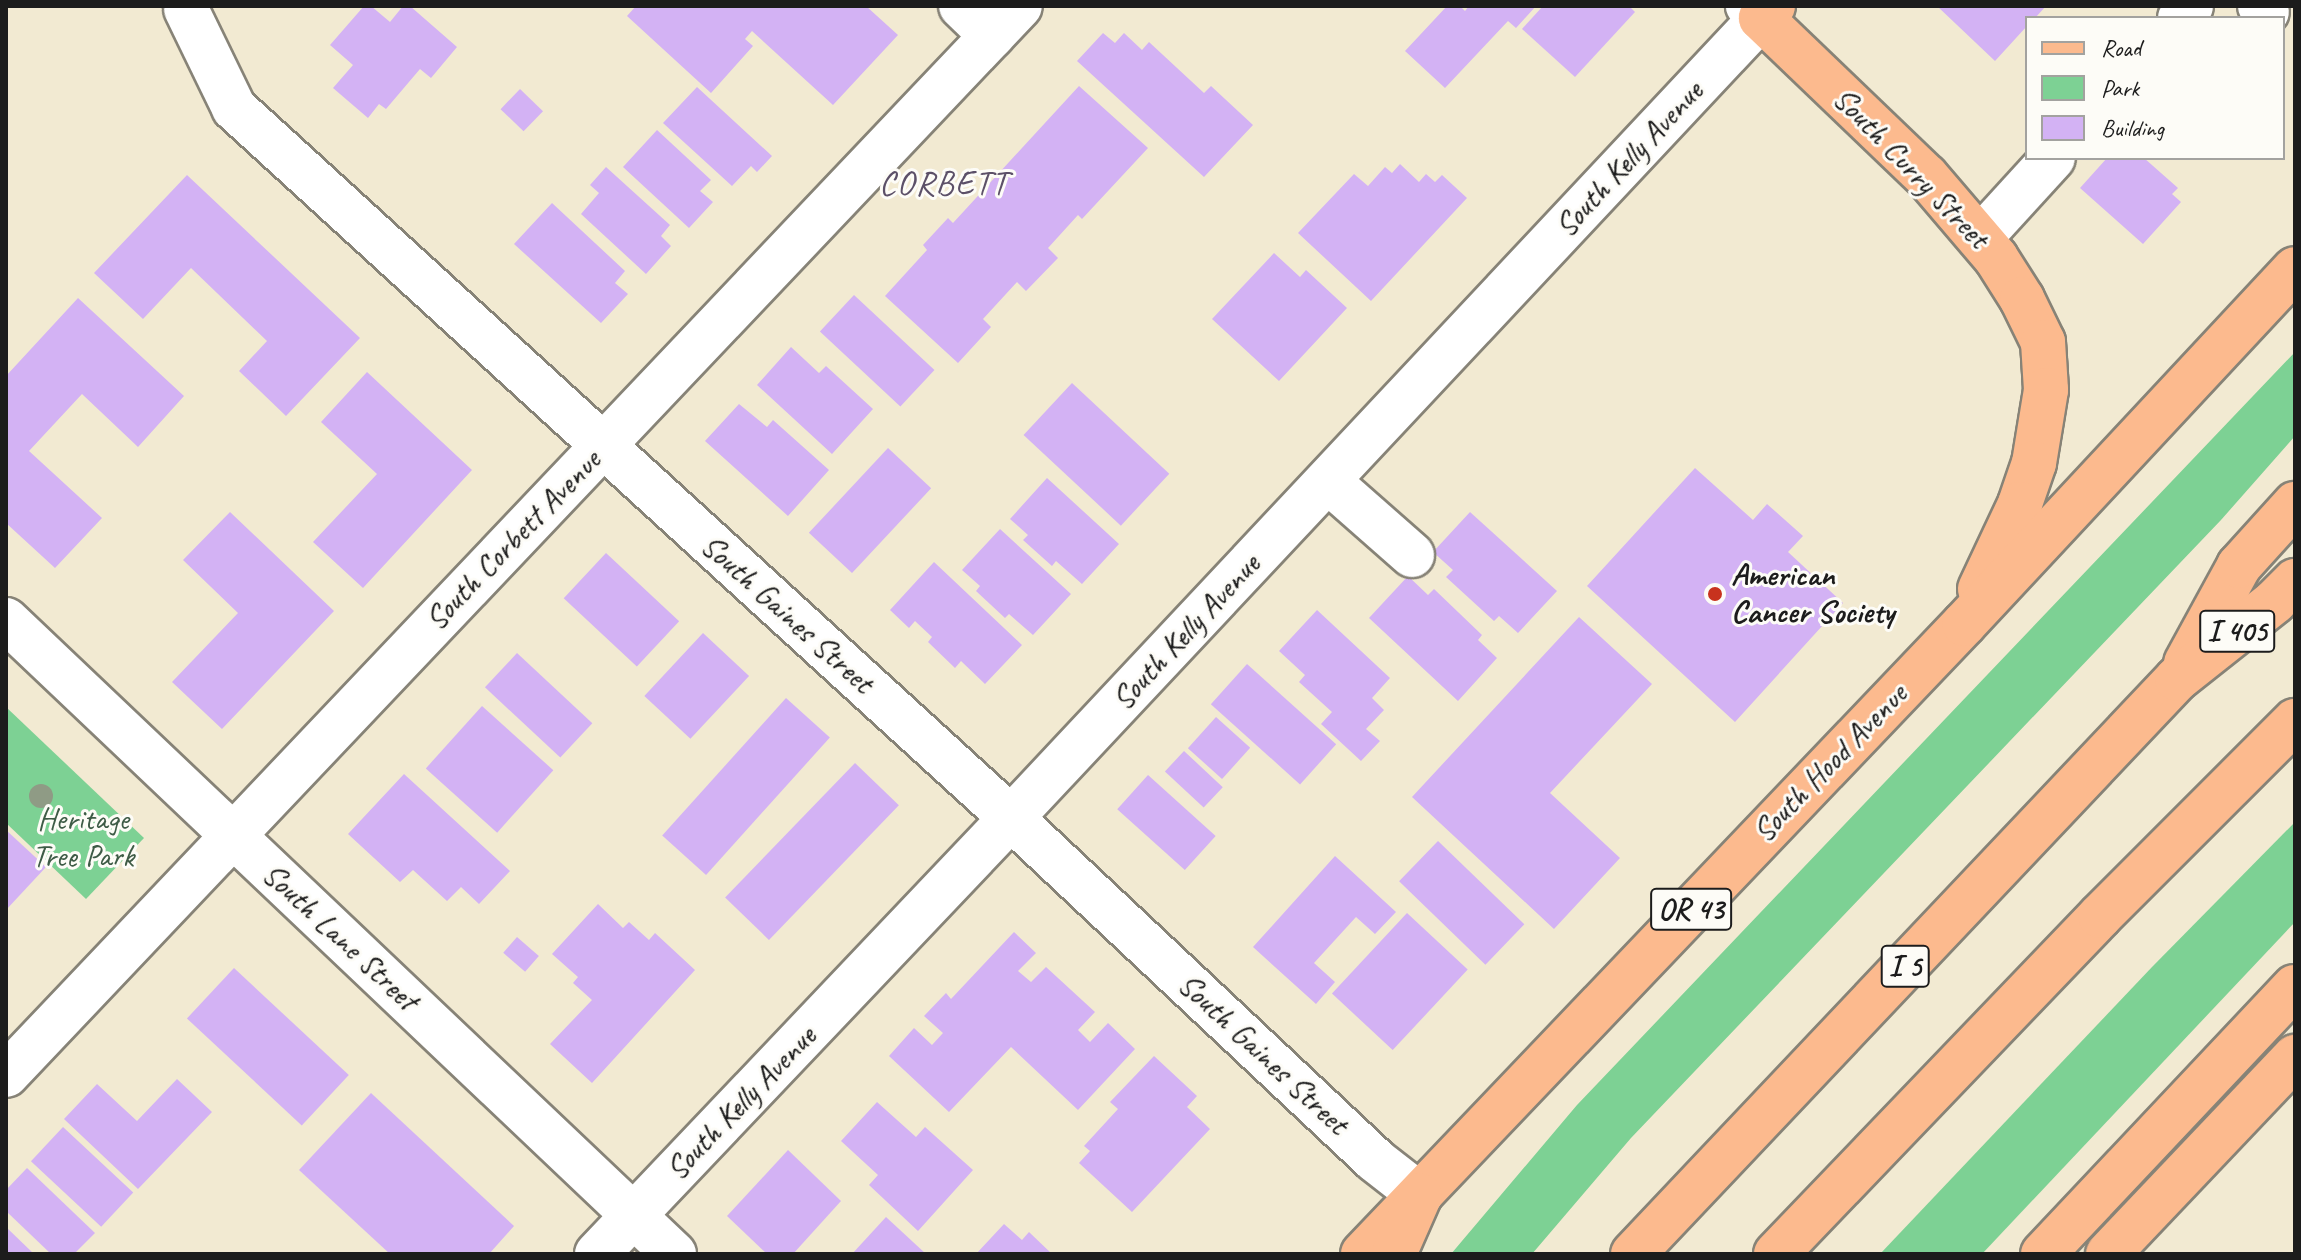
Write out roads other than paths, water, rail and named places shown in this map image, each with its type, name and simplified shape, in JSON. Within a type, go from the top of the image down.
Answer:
[{"type":"main road","name":"South Curry Street","points":[[1761,10],[1926,176],[1980,238],[2022,299],[2043,342],[2046,390],[2043,424],[2020,504],[1964,624]]},
{"type":"main road","name":"South Hood Avenue","points":[[1363,1254],[1964,624],[2295,269]]},
{"type":"main road","name":"I 5","points":[[1633,1254],[2177,679],[2239,566],[2295,504]]},
{"type":"main road","name":"I 405","points":[[2177,679],[2274,602],[2295,581]]},
{"type":"main road","points":[[1776,1254],[2100,916],[2295,721]]},
{"type":"main road","points":[[2043,1254],[2295,987]]},
{"type":"main road","points":[[2108,1254],[2295,1057]]},
{"type":"main road","points":[[1394,1254],[1420,1195]]},
{"type":"street","points":[[961,6],[1006,21]]},
{"type":"street","name":"South Gaines Street","points":[[186,9],[234,108],[1011,818],[1375,1160],[1420,1195]]},
{"type":"street","name":"South Kelly Avenue","points":[[597,1254],[1328,481],[1761,10]]},
{"type":"street","name":"South Corbett Avenue","points":[[6,1075],[231,834],[1006,21]]},
{"type":"street","points":[[1980,238],[2051,160]]},
{"type":"street","points":[[1328,481],[1412,555]]},
{"type":"street","name":"South Lane Street","points":[[6,620],[674,1254]]},
{"type":"place","name":"American Cancer Society","points":[[1715,594]]},
{"type":"district","name":"CORBETT","points":[[944,183]]},
{"type":"park label","name":"Heritage Tree Park","points":[[83,838]]}]
